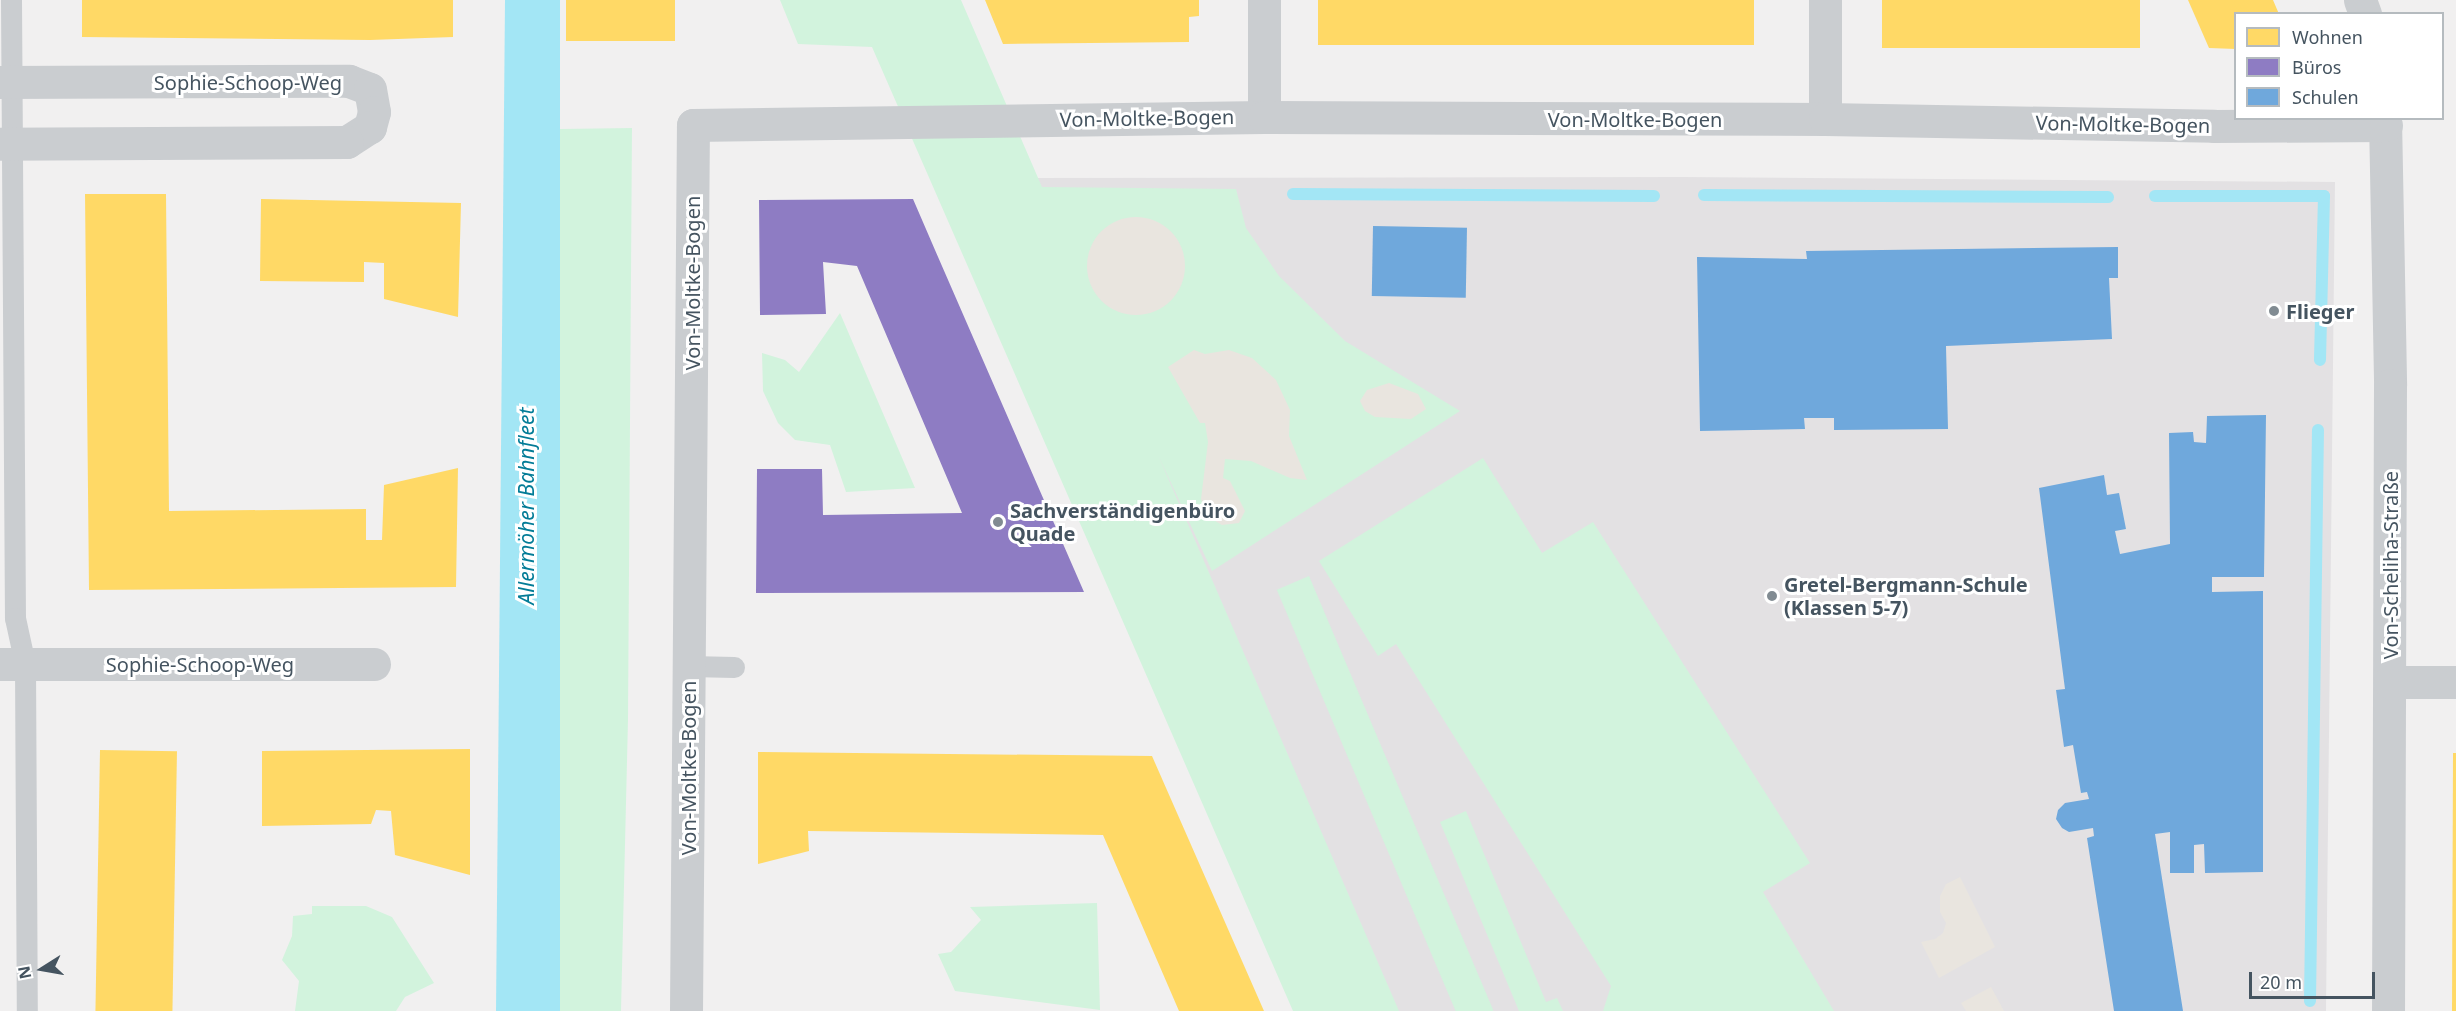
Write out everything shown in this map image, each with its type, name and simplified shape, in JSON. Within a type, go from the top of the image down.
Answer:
[{"type":"street","points":[[1264,0],[1264,117]]},
{"type":"street","points":[[1825,0],[1825,119]]},
{"type":"street","name":"Sophie-Schoop-Weg","points":[[6,82],[349,81],[370,89],[374,112],[370,127],[347,142],[6,144]]},
{"type":"street","name":"Von-Moltke-Bogen","points":[[686,1011],[693,125],[1264,117],[1825,119],[2203,126],[2385,122]]},
{"type":"street","name":"Von-Scheliha-Straße","points":[[2385,122],[2390,385],[2388,1011]]},
{"type":"street","name":"Sophie-Schoop-Weg","points":[[13,664],[374,664]]},
{"type":"street","points":[[2390,682],[2456,681]]},
{"type":"lane","points":[[11,0],[6,82],[6,144],[15,618],[13,664],[27,1011]]},
{"type":"lane","points":[[689,666],[734,667]]},
{"type":"shaded area","name":"Gretel-Bergmann-Schule (Klassen 5-7)","points":[[1683,177],[2335,182],[2326,1011],[1396,1011],[1029,178]]},
{"type":"green space","points":[[780,0],[961,0],[1042,187],[1236,189],[1246,228],[1279,276],[1345,341],[1460,411],[1212,571],[1158,455],[1399,1011],[1293,1011],[872,47],[798,44]]},
{"type":"green space","points":[[632,128],[628,720],[621,1011],[560,1011],[560,129]]},
{"type":"green space","points":[[840,313],[915,488],[846,492],[830,445],[795,440],[778,423],[763,391],[762,353],[785,360],[799,372]]},
{"type":"green space","points":[[1483,458],[1542,553],[1593,522],[1810,863],[1763,892],[1834,1011],[1603,1011],[1611,986],[1396,644],[1378,656],[1319,561]]},
{"type":"green space","points":[[1309,576],[1493,1010],[1456,1011],[1277,590]]},
{"type":"green space","points":[[1466,811],[1546,1002],[1557,998],[1563,1011],[1519,1011],[1440,822]]},
{"type":"green space","points":[[1097,903],[1100,1010],[955,991],[938,954],[951,952],[981,920],[970,907]]},
{"type":"green space","points":[[312,906],[366,906],[392,917],[434,983],[405,997],[396,1011],[295,1011],[299,981],[282,960],[292,936],[293,916],[312,914]]},
{"type":"sand","points":[[1126,217],[1146,217],[1171,231],[1182,247],[1185,266],[1182,285],[1171,301],[1146,315],[1126,315],[1109,307],[1095,293],[1087,276],[1087,256],[1095,239],[1109,225]]},
{"type":"sand","points":[[1194,350],[1205,354],[1229,350],[1252,358],[1276,380],[1290,410],[1289,436],[1307,480],[1290,478],[1251,461],[1225,459],[1223,478],[1230,481],[1245,511],[1239,523],[1222,525],[1207,516],[1201,499],[1208,442],[1205,423],[1200,423],[1168,367]]},
{"type":"sand","points":[[1389,383],[1418,394],[1426,409],[1411,419],[1375,417],[1365,411],[1360,401],[1367,390]]},
{"type":"sand","points":[[1960,877],[1995,947],[1939,978],[1921,942],[1935,939],[1943,933],[1946,923],[1940,912],[1940,896],[1946,884]]},
{"type":"sand","points":[[1991,987],[2004,1011],[1966,1011],[1961,1003]]},
{"type":"water","name":"Allermöher Bahnfleet","points":[[505,0],[560,0],[560,1011],[496,1011]]},
{"type":"building: Wohnen","points":[[82,0],[453,0],[453,37],[370,40],[82,37]]},
{"type":"building: Wohnen","points":[[566,0],[675,0],[675,41],[566,41]]},
{"type":"building: Wohnen","points":[[985,0],[1199,0],[1199,16],[1189,17],[1189,42],[1003,44]]},
{"type":"building: Wohnen","points":[[1318,0],[1754,0],[1754,45],[1318,45]]},
{"type":"building: Wohnen","points":[[1882,0],[2140,0],[2140,48],[1882,48]]},
{"type":"building: Wohnen","points":[[2188,0],[2273,0],[2278,12],[2234,12],[2234,49],[2209,48]]},
{"type":"building: Wohnen","points":[[85,194],[166,194],[169,511],[366,509],[366,540],[382,540],[384,485],[458,468],[456,587],[89,590]]},
{"type":"building: Wohnen","points":[[261,199],[461,203],[458,317],[384,299],[384,263],[364,262],[364,282],[260,281]]},
{"type":"building: Wohnen","points":[[470,749],[470,875],[395,855],[391,811],[376,810],[371,824],[262,826],[262,751]]},
{"type":"building: Wohnen","points":[[100,750],[177,751],[172,1011],[95,1011]]},
{"type":"building: Wohnen","points":[[758,752],[1152,756],[1264,1011],[1179,1011],[1103,835],[808,831],[809,851],[758,864]]},
{"type":"building: Wohnen","points":[[2453,753],[2456,753],[2456,1011],[2452,1011]]},
{"type":"building: Büros","points":[[913,199],[1084,592],[756,593],[757,469],[822,469],[823,515],[962,513],[857,266],[823,262],[826,314],[760,315],[759,200]]},
{"type":"building: Schulen","points":[[1373,226],[1467,228],[1466,298],[1372,296]]},
{"type":"building: Schulen","points":[[2118,247],[2118,278],[2109,278],[2112,339],[1946,346],[1948,429],[1834,430],[1834,418],[1804,418],[1805,429],[1700,431],[1697,257],[1807,259],[1806,251]]},
{"type":"building: Schulen","points":[[2266,415],[2264,577],[2212,577],[2212,592],[2263,591],[2263,872],[2205,873],[2204,844],[2194,845],[2194,873],[2170,873],[2170,832],[2155,834],[2183,1011],[2114,1011],[2087,838],[2094,836],[2093,828],[2069,832],[2062,828],[2056,819],[2058,810],[2065,803],[2089,799],[2087,792],[2081,793],[2073,745],[2064,747],[2056,690],[2065,689],[2039,488],[2104,475],[2107,495],[2119,493],[2126,529],[2115,531],[2120,554],[2170,544],[2169,433],[2193,432],[2194,442],[2206,443],[2207,416]]},
{"type":"waterway","points":[[1293,194],[1654,196]]},
{"type":"waterway","points":[[1704,195],[2108,197]]},
{"type":"waterway","points":[[2155,196],[2324,196],[2320,360]]},
{"type":"waterway","points":[[2310,1001],[2318,430]]},
{"type":"place","name":"Flieger","points":[[2274,311]]},
{"type":"place","name":"Sachverständigenbüro Quade","points":[[998,522]]},
{"type":"place","name":"Gretel-Bergmann-Schule (Klassen 5-7)","points":[[1772,596]]}]
